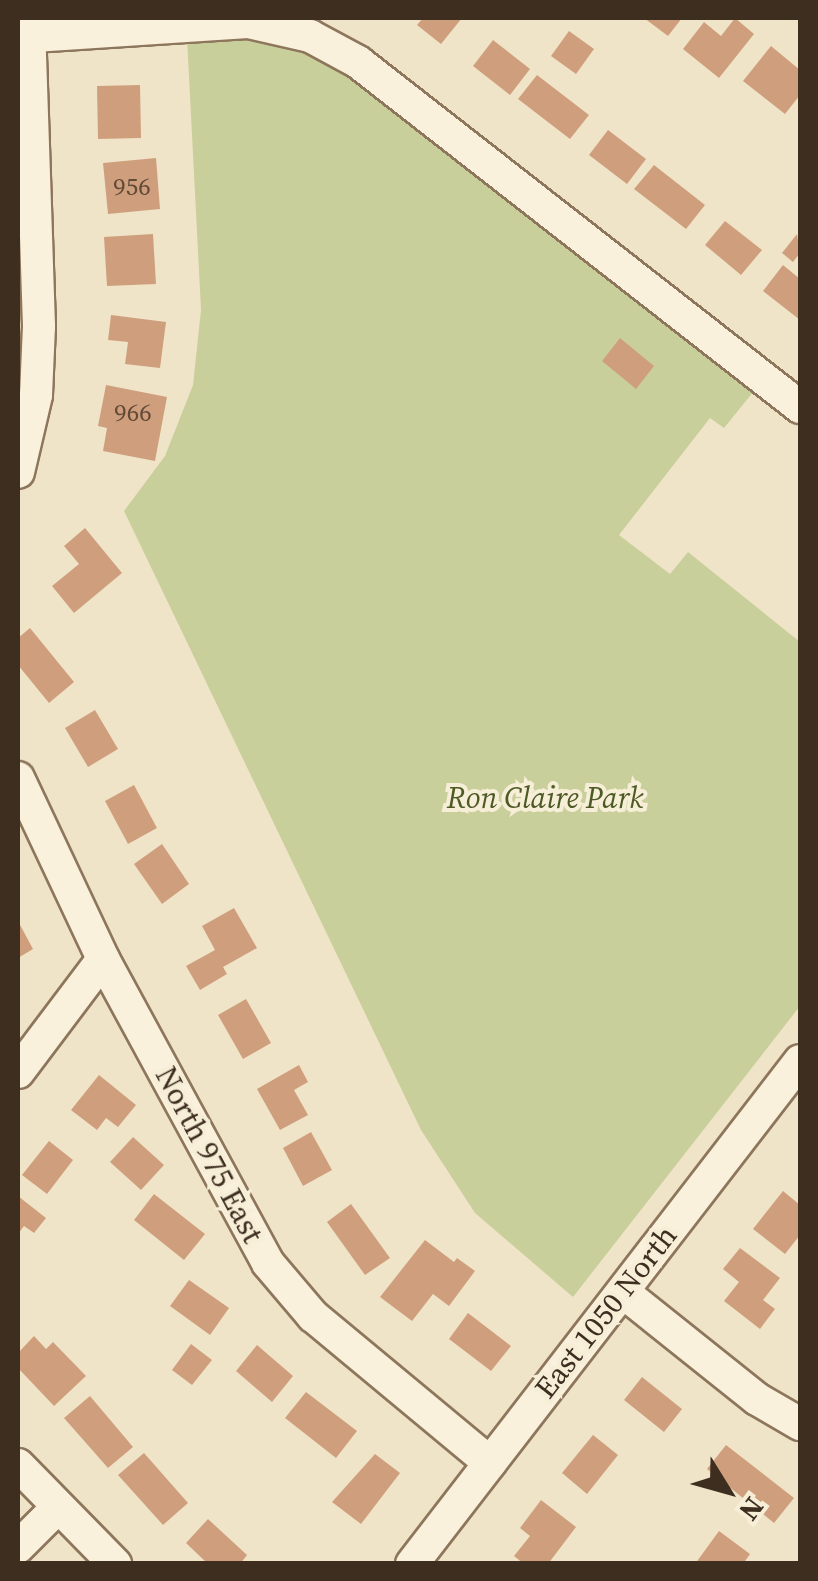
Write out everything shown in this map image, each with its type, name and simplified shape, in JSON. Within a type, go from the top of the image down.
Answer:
[{"type":"street","points":[[18,472],[36,395],[39,326],[26,30],[248,22],[310,36],[358,62],[800,407]]},
{"type":"street","name":"North 975 East","points":[[18,778],[103,959],[268,1263],[312,1316],[490,1464]]},
{"type":"street","points":[[18,1072],[103,959]]},
{"type":"street","name":"East 1050 North","points":[[412,1564],[800,1061]]},
{"type":"street","points":[[623,1292],[757,1399],[800,1424]]},
{"type":"street","points":[[18,1465],[114,1564]]},
{"type":"street","points":[[18,1547],[58,1507]]},
{"type":"green space","name":"Ron Claire Park","points":[[245,35],[303,44],[350,69],[754,391],[724,428],[710,418],[619,535],[670,574],[688,552],[800,642],[800,1006],[573,1297],[475,1213],[421,1130],[124,511],[165,456],[193,385],[201,310],[187,38]]},
{"type":"building","points":[[423,18],[462,18],[441,44],[417,25]]},
{"type":"building","points":[[644,18],[682,18],[668,36]]},
{"type":"building","points":[[735,18],[754,34],[719,78],[683,49],[704,22],[721,36]]},
{"type":"building","points":[[569,31],[594,49],[576,74],[551,56]]},
{"type":"building","points":[[493,40],[530,69],[510,95],[473,66]]},
{"type":"building","points":[[771,46],[800,70],[800,95],[785,114],[743,81]]},
{"type":"building","points":[[537,75],[589,115],[570,139],[518,99]]},
{"type":"building","points":[[140,85],[141,138],[98,139],[97,86]]},
{"type":"building","points":[[608,130],[646,159],[627,184],[589,155]]},
{"type":"building","points":[[156,158],[160,209],[108,214],[103,163]]},
{"type":"building","points":[[654,165],[705,205],[686,229],[634,189]]},
{"type":"building","points":[[725,221],[762,250],[741,275],[705,245]]},
{"type":"building","points":[[153,234],[156,284],[107,286],[104,237]]},
{"type":"building","points":[[797,234],[800,253],[793,262],[782,253]]},
{"type":"building","points":[[783,265],[800,279],[800,320],[763,291]]},
{"type":"building","points":[[111,315],[166,322],[160,368],[125,364],[128,342],[108,340]]},
{"type":"building","points":[[620,338],[654,366],[636,389],[602,361]]},
{"type":"building","points":[[106,385],[167,397],[155,461],[103,451],[107,428],[98,426]]},
{"type":"building","points":[[85,528],[122,573],[74,613],[52,586],[79,564],[64,546]]},
{"type":"building","points":[[30,628],[74,682],[49,703],[18,665],[18,638]]},
{"type":"building","points":[[95,710],[118,749],[88,767],[65,728]]},
{"type":"building","points":[[134,785],[157,828],[128,844],[105,801]]},
{"type":"building","points":[[162,844],[189,884],[162,904],[134,864]]},
{"type":"building","points":[[234,908],[257,948],[223,967],[227,974],[200,990],[186,966],[215,950],[202,926]]},
{"type":"building","points":[[18,921],[33,949],[18,958]]},
{"type":"building","points":[[246,999],[271,1043],[243,1059],[218,1015]]},
{"type":"building","points":[[299,1065],[308,1082],[294,1090],[308,1115],[280,1130],[257,1089]]},
{"type":"building","points":[[99,1075],[136,1105],[118,1127],[106,1118],[97,1130],[71,1110]]},
{"type":"building","points":[[311,1132],[332,1170],[303,1186],[283,1148]]},
{"type":"building","points":[[133,1137],[164,1165],[141,1190],[110,1162]]},
{"type":"building","points":[[49,1141],[73,1160],[47,1194],[22,1175]]},
{"type":"building","points":[[783,1191],[800,1205],[800,1235],[785,1254],[753,1229]]},
{"type":"building","points":[[154,1194],[205,1234],[184,1260],[134,1220]]},
{"type":"building","points":[[18,1196],[46,1218],[34,1233],[24,1226],[18,1234]]},
{"type":"building","points":[[351,1204],[390,1258],[365,1275],[327,1222]]},
{"type":"building","points":[[425,1240],[454,1262],[457,1258],[475,1271],[449,1306],[433,1294],[412,1321],[380,1297]]},
{"type":"building","points":[[740,1248],[780,1278],[763,1300],[775,1309],[760,1329],[724,1301],[739,1282],[723,1269]]},
{"type":"building","points":[[189,1280],[229,1308],[210,1335],[170,1306]]},
{"type":"building","points":[[468,1313],[511,1346],[491,1371],[449,1339]]},
{"type":"building","points":[[34,1336],[46,1349],[53,1342],[86,1376],[54,1406],[18,1368],[18,1353]]},
{"type":"building","points":[[191,1344],[212,1360],[192,1385],[172,1370]]},
{"type":"building","points":[[257,1345],[293,1376],[272,1402],[236,1371]]},
{"type":"building","points":[[642,1377],[682,1409],[664,1432],[624,1400]]},
{"type":"building","points":[[306,1392],[357,1431],[336,1458],[285,1418]]},
{"type":"building","points":[[90,1396],[133,1447],[108,1468],[64,1418]]},
{"type":"building","points":[[593,1435],[618,1455],[587,1494],[562,1473]]},
{"type":"building","points":[[726,1445],[794,1498],[774,1523],[707,1469]]},
{"type":"building","points":[[144,1453],[188,1503],[163,1525],[118,1475]]},
{"type":"building","points":[[375,1454],[400,1473],[361,1524],[332,1502]]},
{"type":"building","points":[[541,1500],[576,1527],[548,1564],[524,1564],[514,1556],[530,1536],[520,1528]]},
{"type":"building","points":[[208,1519],[247,1555],[240,1564],[208,1564],[186,1543]]},
{"type":"building","points":[[719,1531],[750,1554],[743,1564],[695,1564]]}]
